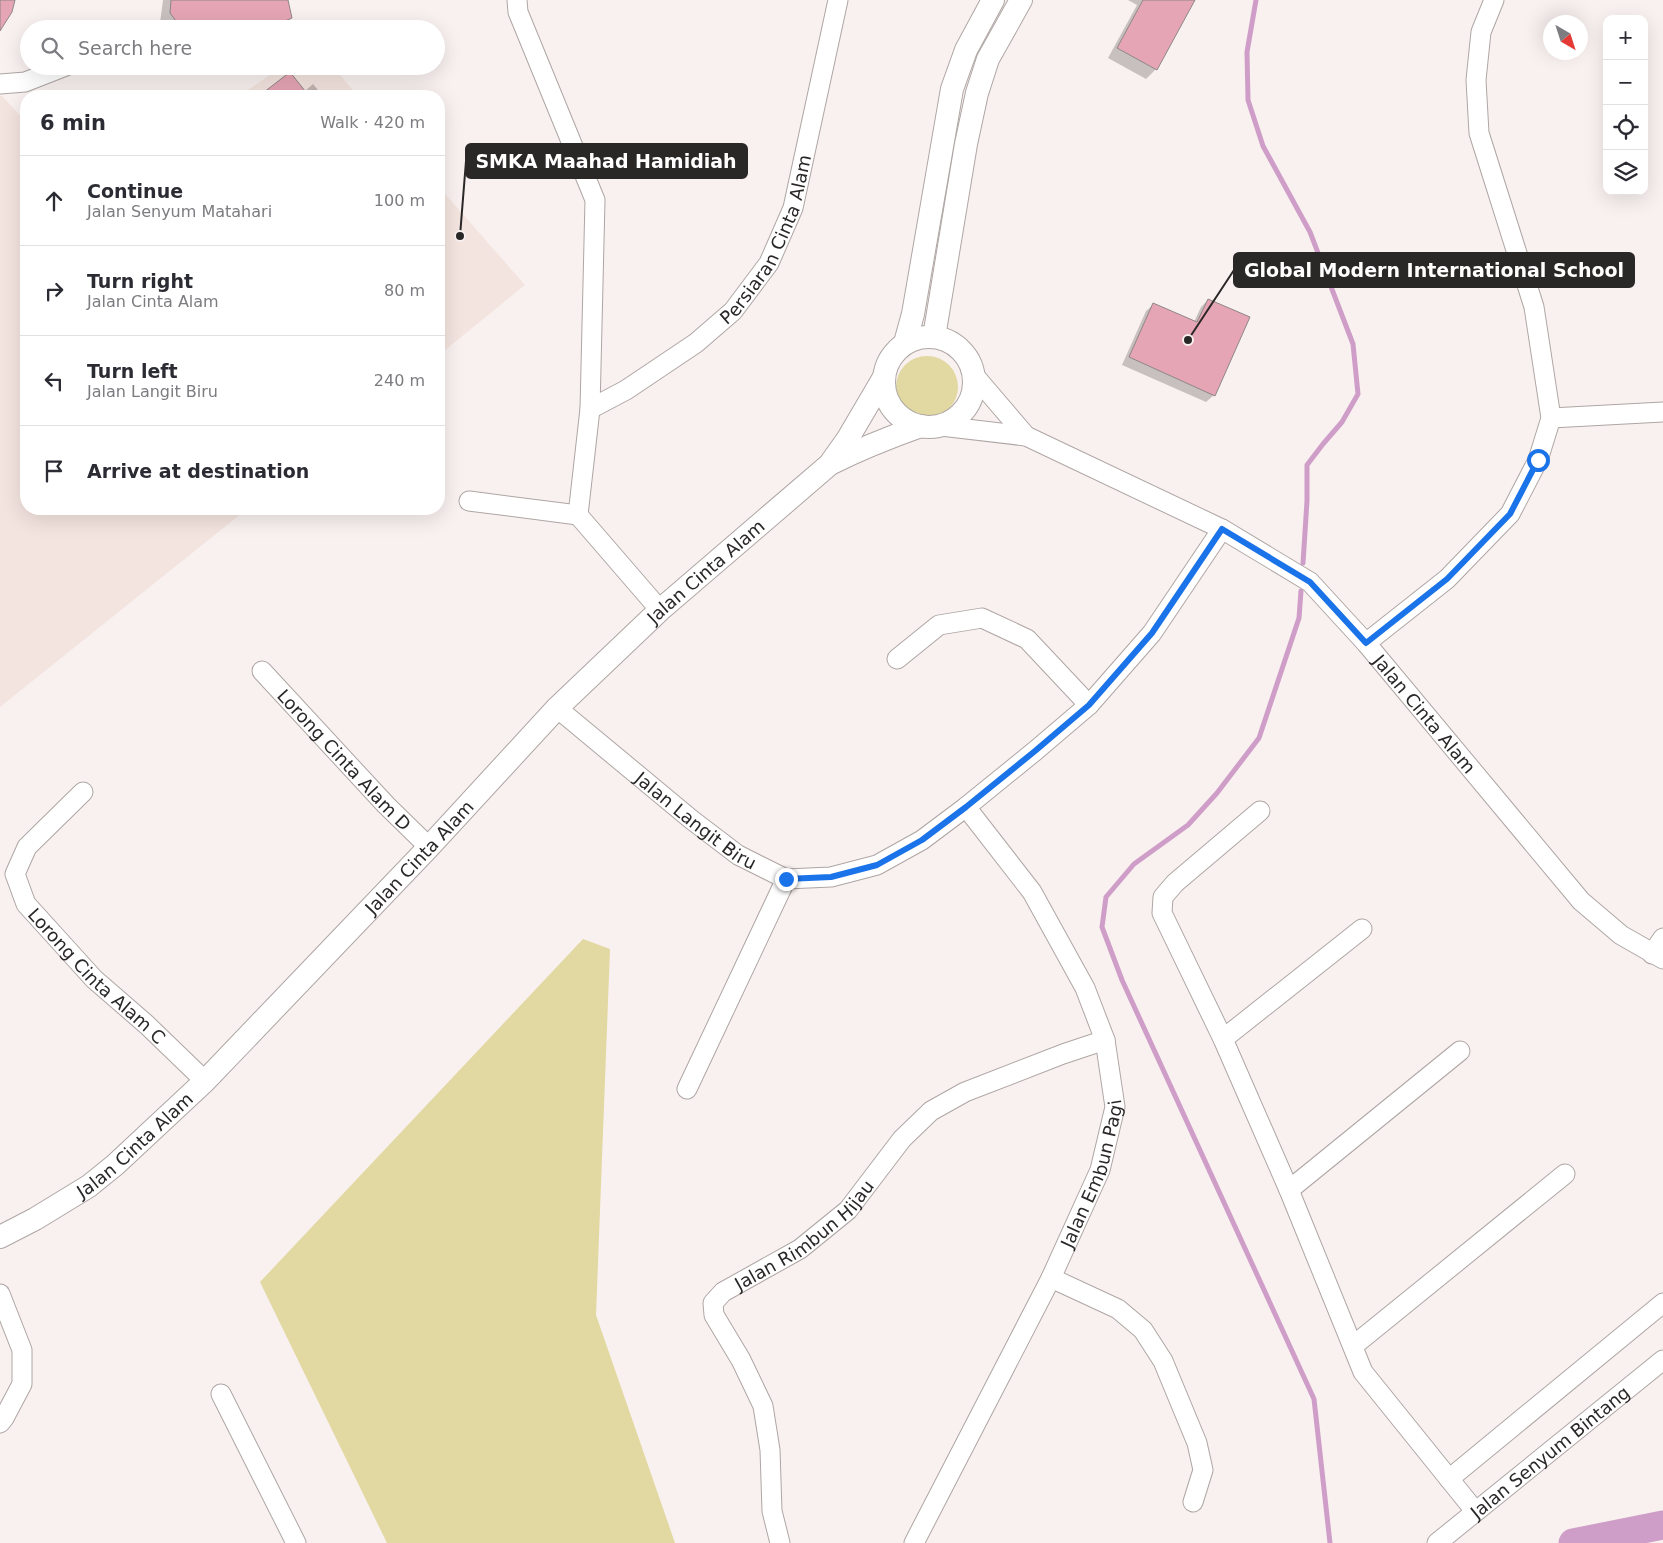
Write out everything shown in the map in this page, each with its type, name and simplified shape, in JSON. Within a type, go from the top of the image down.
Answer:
[{"type":"street","points":[[517,0],[518,12],[595,200],[590,409],[578,515]]},
{"type":"street","name":"Persiaran Cinta Alam","points":[[590,409],[626,390],[696,343],[733,311],[769,263],[793,208],[838,0]]},
{"type":"street","points":[[905,343],[913,314],[952,90],[966,50],[993,0]]},
{"type":"street","points":[[934,337],[966,144],[977,93],[988,59],[1021,0]]},
{"type":"street","points":[[1366,643],[1447,579],[1510,514],[1538,460],[1551,418],[1534,307],[1479,134],[1476,80],[1482,32],[1494,0]]},
{"type":"street","points":[[0,84],[26,82],[44,75]]},
{"type":"street","points":[[934,337],[952,343],[960,349],[971,364],[974,383],[969,402],[958,417],[931,426],[910,424],[900,418],[892,409],[884,388],[884,377],[891,358],[905,343],[919,338],[934,337]]},
{"type":"street","name":"Jalan Cinta Alam","points":[[973,374],[1026,436]]},
{"type":"street","name":"Jalan Cinta Alam","points":[[0,1237],[35,1219],[89,1186],[115,1165],[205,1081],[429,847],[557,708],[660,610],[830,464],[847,440],[884,377]]},
{"type":"street","points":[[1551,418],[1663,412]]},
{"type":"street","name":"Jalan Cinta Alam","points":[[830,464],[871,445],[931,426],[1026,436],[1222,529],[1310,582],[1366,643],[1512,820],[1582,901],[1621,935],[1657,956]]},
{"type":"street","points":[[469,501],[578,515],[660,610]]},
{"type":"street","name":"Jalan Langit Biru","points":[[557,708],[692,820],[738,855],[786,879],[831,877],[877,865],[922,840],[966,807],[1089,705],[1152,633],[1222,529]]},
{"type":"street","points":[[897,659],[939,625],[982,618],[1028,639],[1089,705]]},
{"type":"street","name":"Lorong Cinta Alam D","points":[[262,671],[386,805],[429,847]]},
{"type":"street","name":"Lorong Cinta Alam C","points":[[83,792],[27,848],[15,874],[26,904],[94,979],[147,1025],[205,1081]]},
{"type":"street","name":"Jalan Embun Pagi","points":[[914,1543],[1051,1278],[1100,1170],[1116,1107],[1105,1040],[1085,988],[1032,892],[966,807]]},
{"type":"street","points":[[1260,811],[1175,883],[1164,897],[1162,913],[1224,1039],[1289,1190],[1363,1372],[1475,1511]]},
{"type":"street","points":[[688,1089],[786,879]]},
{"type":"street","points":[[1224,1039],[1362,929]]},
{"type":"street","points":[[1657,956],[1663,938]]},
{"type":"street","name":"Jalan Rimbun Hijau","points":[[780,1543],[772,1511],[770,1450],[763,1406],[741,1360],[714,1315],[713,1303],[723,1292],[800,1249],[848,1210],[902,1139],[931,1111],[965,1092],[1105,1040]]},
{"type":"street","points":[[1289,1190],[1460,1051]]},
{"type":"street","points":[[1353,1346],[1564,1174]]},
{"type":"street","points":[[1051,1278],[1118,1309],[1143,1330],[1163,1361],[1197,1443],[1203,1470],[1193,1502]]},
{"type":"street","points":[[0,1294],[22,1350],[22,1384],[0,1423]]},
{"type":"street","points":[[1449,1479],[1663,1303]]},
{"type":"street","name":"Jalan Senyum Bintang","points":[[1437,1543],[1663,1360]]},
{"type":"street","points":[[221,1394],[296,1543]]},
{"type":"shaded area","points":[[270,75],[340,75],[353,90],[248,90]]},
{"type":"shaded area","points":[[0,96],[2,96],[20,116],[20,515],[240,515],[0,707]]},
{"type":"shaded area","points":[[445,194],[525,285],[445,350]]},
{"type":"shaded area","points":[[921,356],[933,356],[949,365],[956,375],[958,387],[956,399],[949,409],[933,418],[921,418],[910,413],[901,404],[896,393],[896,381],[901,370],[910,361]]},
{"type":"shaded area","points":[[583,939],[610,949],[596,1315],[675,1543],[387,1543],[260,1282]]},
{"type":"building","points":[[0,0],[15,0],[12,12],[0,31]]},
{"type":"building","points":[[171,0],[288,0],[292,18],[287,20],[175,20],[170,13]]},
{"type":"building","points":[[1143,0],[1195,0],[1157,70],[1117,48]]},
{"type":"building","points":[[286,75],[292,75],[304,90],[267,90]]},
{"type":"building","points":[[1208,299],[1250,317],[1215,396],[1129,357],[1153,303],[1197,322]]},
{"type":"waterway","points":[[1256,0],[1247,52],[1248,100],[1263,146],[1310,232],[1353,344],[1358,394],[1342,422],[1307,465],[1303,563]]},
{"type":"waterway","points":[[1301,591],[1299,618],[1259,738],[1217,793],[1188,825],[1134,864],[1106,897],[1102,927],[1122,980],[1314,1399],[1330,1543]]},
{"type":"waterway","points":[[1573,1543],[1663,1525]]},
{"type":"place","name":"SMKA Maahad Hamidiah","points":[[460,236]]},
{"type":"place","name":"Global Modern International School","points":[[1188,340]]},
{"type":"route","points":[[786,879],[831,877],[877,865],[922,840],[966,807],[1089,705],[1152,633],[1222,529],[1310,582],[1366,643],[1447,579],[1510,514],[1538,460]]}]
